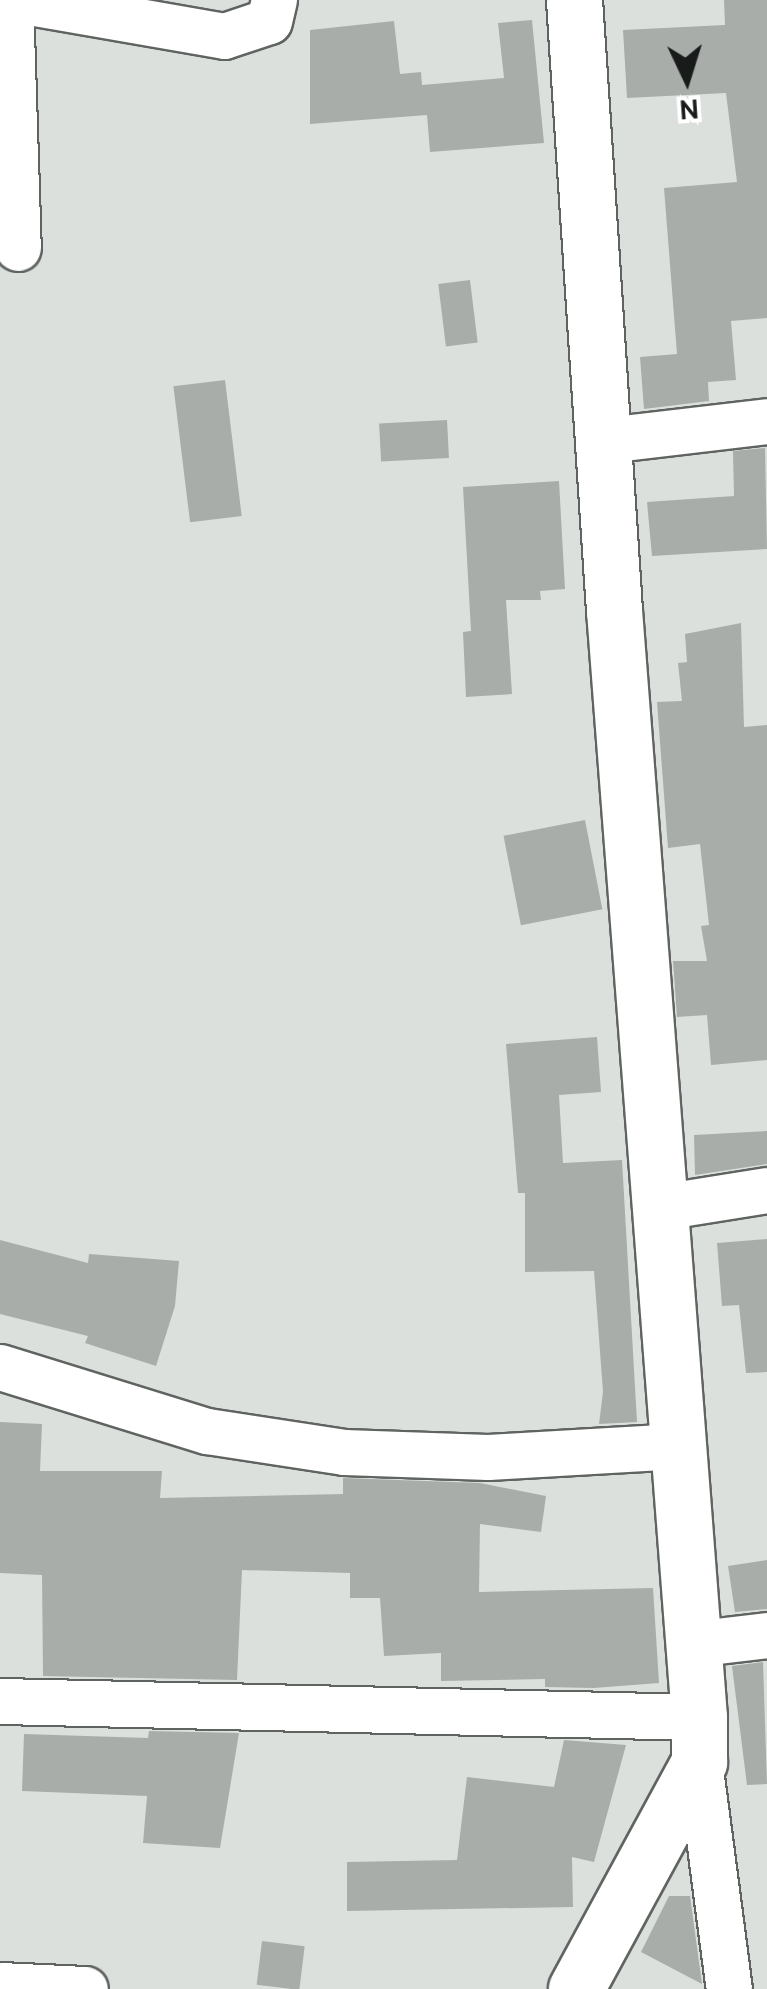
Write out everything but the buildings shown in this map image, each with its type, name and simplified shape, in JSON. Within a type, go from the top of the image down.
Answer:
[{"type":"street","points":[[10,0],[18,248]]},
{"type":"street","points":[[18,0],[224,36],[269,21],[274,0]]},
{"type":"street","points":[[574,0],[699,1739],[728,1989]]},
{"type":"street","points":[[606,440],[767,422]]},
{"type":"street","points":[[661,1207],[767,1190]]},
{"type":"street","points":[[0,1367],[207,1430],[344,1452],[488,1457],[679,1446]]},
{"type":"street","points":[[692,1644],[767,1635]]},
{"type":"street","points":[[0,1701],[699,1739]]},
{"type":"street","points":[[576,1989],[699,1739]]},
{"type":"street","points":[[0,1985],[85,1989]]}]
